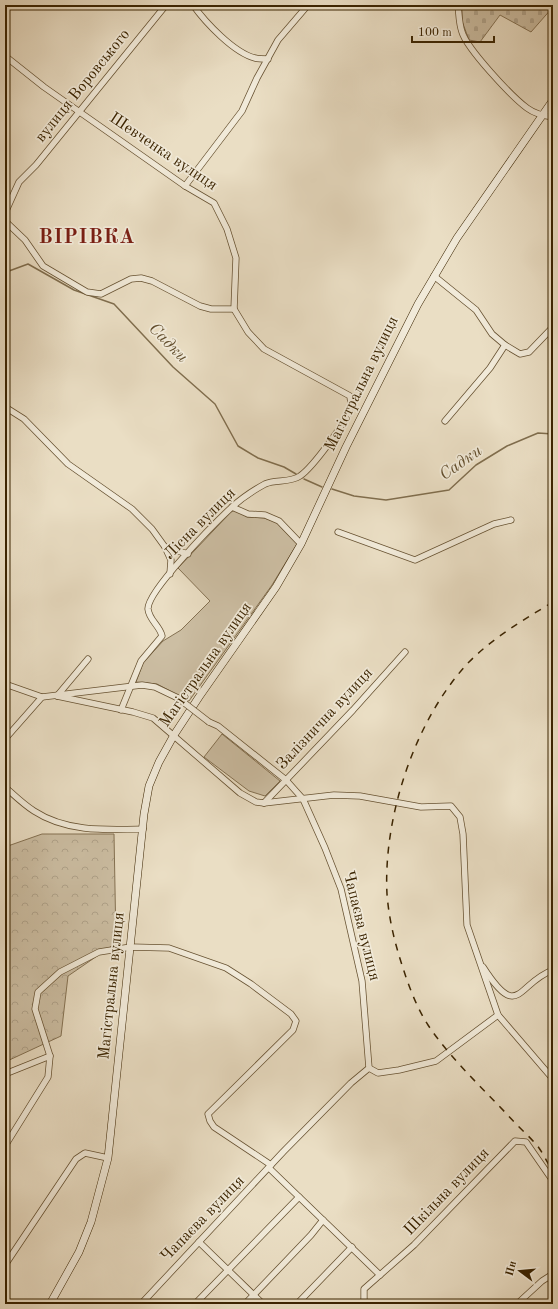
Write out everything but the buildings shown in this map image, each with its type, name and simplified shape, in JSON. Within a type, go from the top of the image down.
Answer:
[{"type":"main road","name":"Магістральна вулиця","points":[[50,1304],[79,1252],[91,1222],[108,1158],[142,829],[149,786],[159,762],[174,735],[276,587],[301,544],[380,378],[434,276],[457,238],[553,100]]},
{"type":"street","name":"вулиця Воровського","points":[[5,213],[19,182],[36,165],[79,110],[166,5]]},
{"type":"street","points":[[193,5],[210,25],[242,53],[255,58],[268,59]]},
{"type":"street","points":[[185,186],[242,111],[278,40],[308,5]]},
{"type":"street","points":[[458,5],[461,31],[470,47],[528,109],[542,116],[553,117]]},
{"type":"street","name":"Шевченка вулиця","points":[[5,56],[44,87],[79,110],[185,186],[214,203],[227,229],[236,258],[234,309]]},
{"type":"street","points":[[5,221],[25,240],[43,266],[87,292],[101,294],[131,279],[141,278],[152,281],[200,306],[211,309],[234,309]]},
{"type":"street","points":[[434,276],[476,310],[492,334],[505,345],[520,354],[529,352],[553,327]]},
{"type":"street","name":"Лісна вулиця","points":[[130,686],[141,661],[162,636],[150,616],[148,608],[151,599],[160,584],[232,507],[266,484],[300,477],[324,450],[341,425],[351,406],[350,396],[264,349],[255,341],[234,309]]},
{"type":"street","points":[[445,420],[490,368],[505,345]]},
{"type":"street","points":[[5,407],[24,419],[68,464],[132,509],[152,529],[165,547],[171,560],[170,574]]},
{"type":"street","points":[[232,507],[248,514],[265,516],[279,520],[301,544]]},
{"type":"street","points":[[338,532],[414,560],[487,526],[511,520]]},
{"type":"street","points":[[165,547],[188,554]]},
{"type":"street","name":"Залізнична вулиця","points":[[264,803],[353,710],[405,652]]},
{"type":"street","points":[[57,696],[88,659]]},
{"type":"street","points":[[5,684],[42,697],[57,696],[153,718],[174,735],[190,752],[240,793],[256,802],[264,803],[334,795],[360,796],[421,807],[451,806],[460,817],[463,839],[467,925],[498,1015],[553,1079]]},
{"type":"street","name":"Чапаєва вулиця","points":[[57,696],[130,686],[142,685],[156,687],[178,698],[209,722],[218,726],[286,780],[303,799],[341,889],[362,981],[369,1068],[352,1083],[270,1167],[141,1304]]},
{"type":"street","points":[[121,710],[130,686]]},
{"type":"street","points":[[5,739],[42,697]]},
{"type":"street","points":[[5,787],[33,811],[48,819],[80,829],[142,829]]},
{"type":"street","points":[[5,1146],[48,1077],[50,1056],[35,1009],[38,992],[60,972],[99,952],[145,946],[169,948],[226,968],[251,984],[286,1010],[296,1021],[293,1030],[208,1114],[210,1121],[214,1127],[270,1167],[380,1275]]},
{"type":"street","points":[[478,959],[496,987],[510,996],[519,995],[553,970]]},
{"type":"street","points":[[369,1068],[378,1073],[399,1070],[436,1061],[498,1015]]},
{"type":"street","points":[[5,1074],[50,1056]]},
{"type":"street","name":"Шкільна вулиця","points":[[364,1304],[364,1288],[414,1245],[515,1141],[526,1142],[553,1181]]},
{"type":"street","points":[[5,1264],[76,1159],[85,1153],[108,1158]]},
{"type":"street","points":[[195,1304],[299,1197]]},
{"type":"street","points":[[246,1304],[312,1235],[323,1220]]},
{"type":"street","points":[[199,1242],[263,1304]]},
{"type":"street","points":[[297,1304],[352,1247]]},
{"type":"street","points":[[517,1304],[542,1281],[553,1274]]},
{"type":"green space","points":[[462,5],[553,5],[553,7],[531,32],[500,15],[480,42],[469,40],[462,21]]},
{"type":"green space","points":[[235,510],[247,517],[264,518],[276,522],[297,544],[272,585],[189,701],[157,684],[136,682],[143,663],[163,641],[181,630],[210,601],[178,568],[231,512]]},
{"type":"green space","points":[[222,734],[280,781],[265,796],[249,791],[204,757]]},
{"type":"green space","points":[[42,834],[114,834],[116,943],[68,976],[61,1036],[5,1062],[5,847]]},
{"type":"waterway","name":"Садки","points":[[5,264],[9,271],[28,264],[74,290],[114,304],[173,367],[215,404],[238,446],[258,458],[284,467],[296,474]]},
{"type":"waterway","name":"Садки","points":[[332,489],[354,496],[386,500],[449,490],[476,465],[507,446],[538,433],[553,434]]},
{"type":"waterway","name":"Садки","points":[[304,479],[322,487]]},
{"type":"railway","points":[[553,602],[509,629],[469,662],[450,685],[433,711],[418,740],[406,770],[397,802],[387,864],[388,904],[397,950],[405,975],[424,1018],[437,1038],[458,1063],[536,1145],[553,1172]]},
{"type":"district","name":"ВІРІВКА","points":[[87,238]]}]
